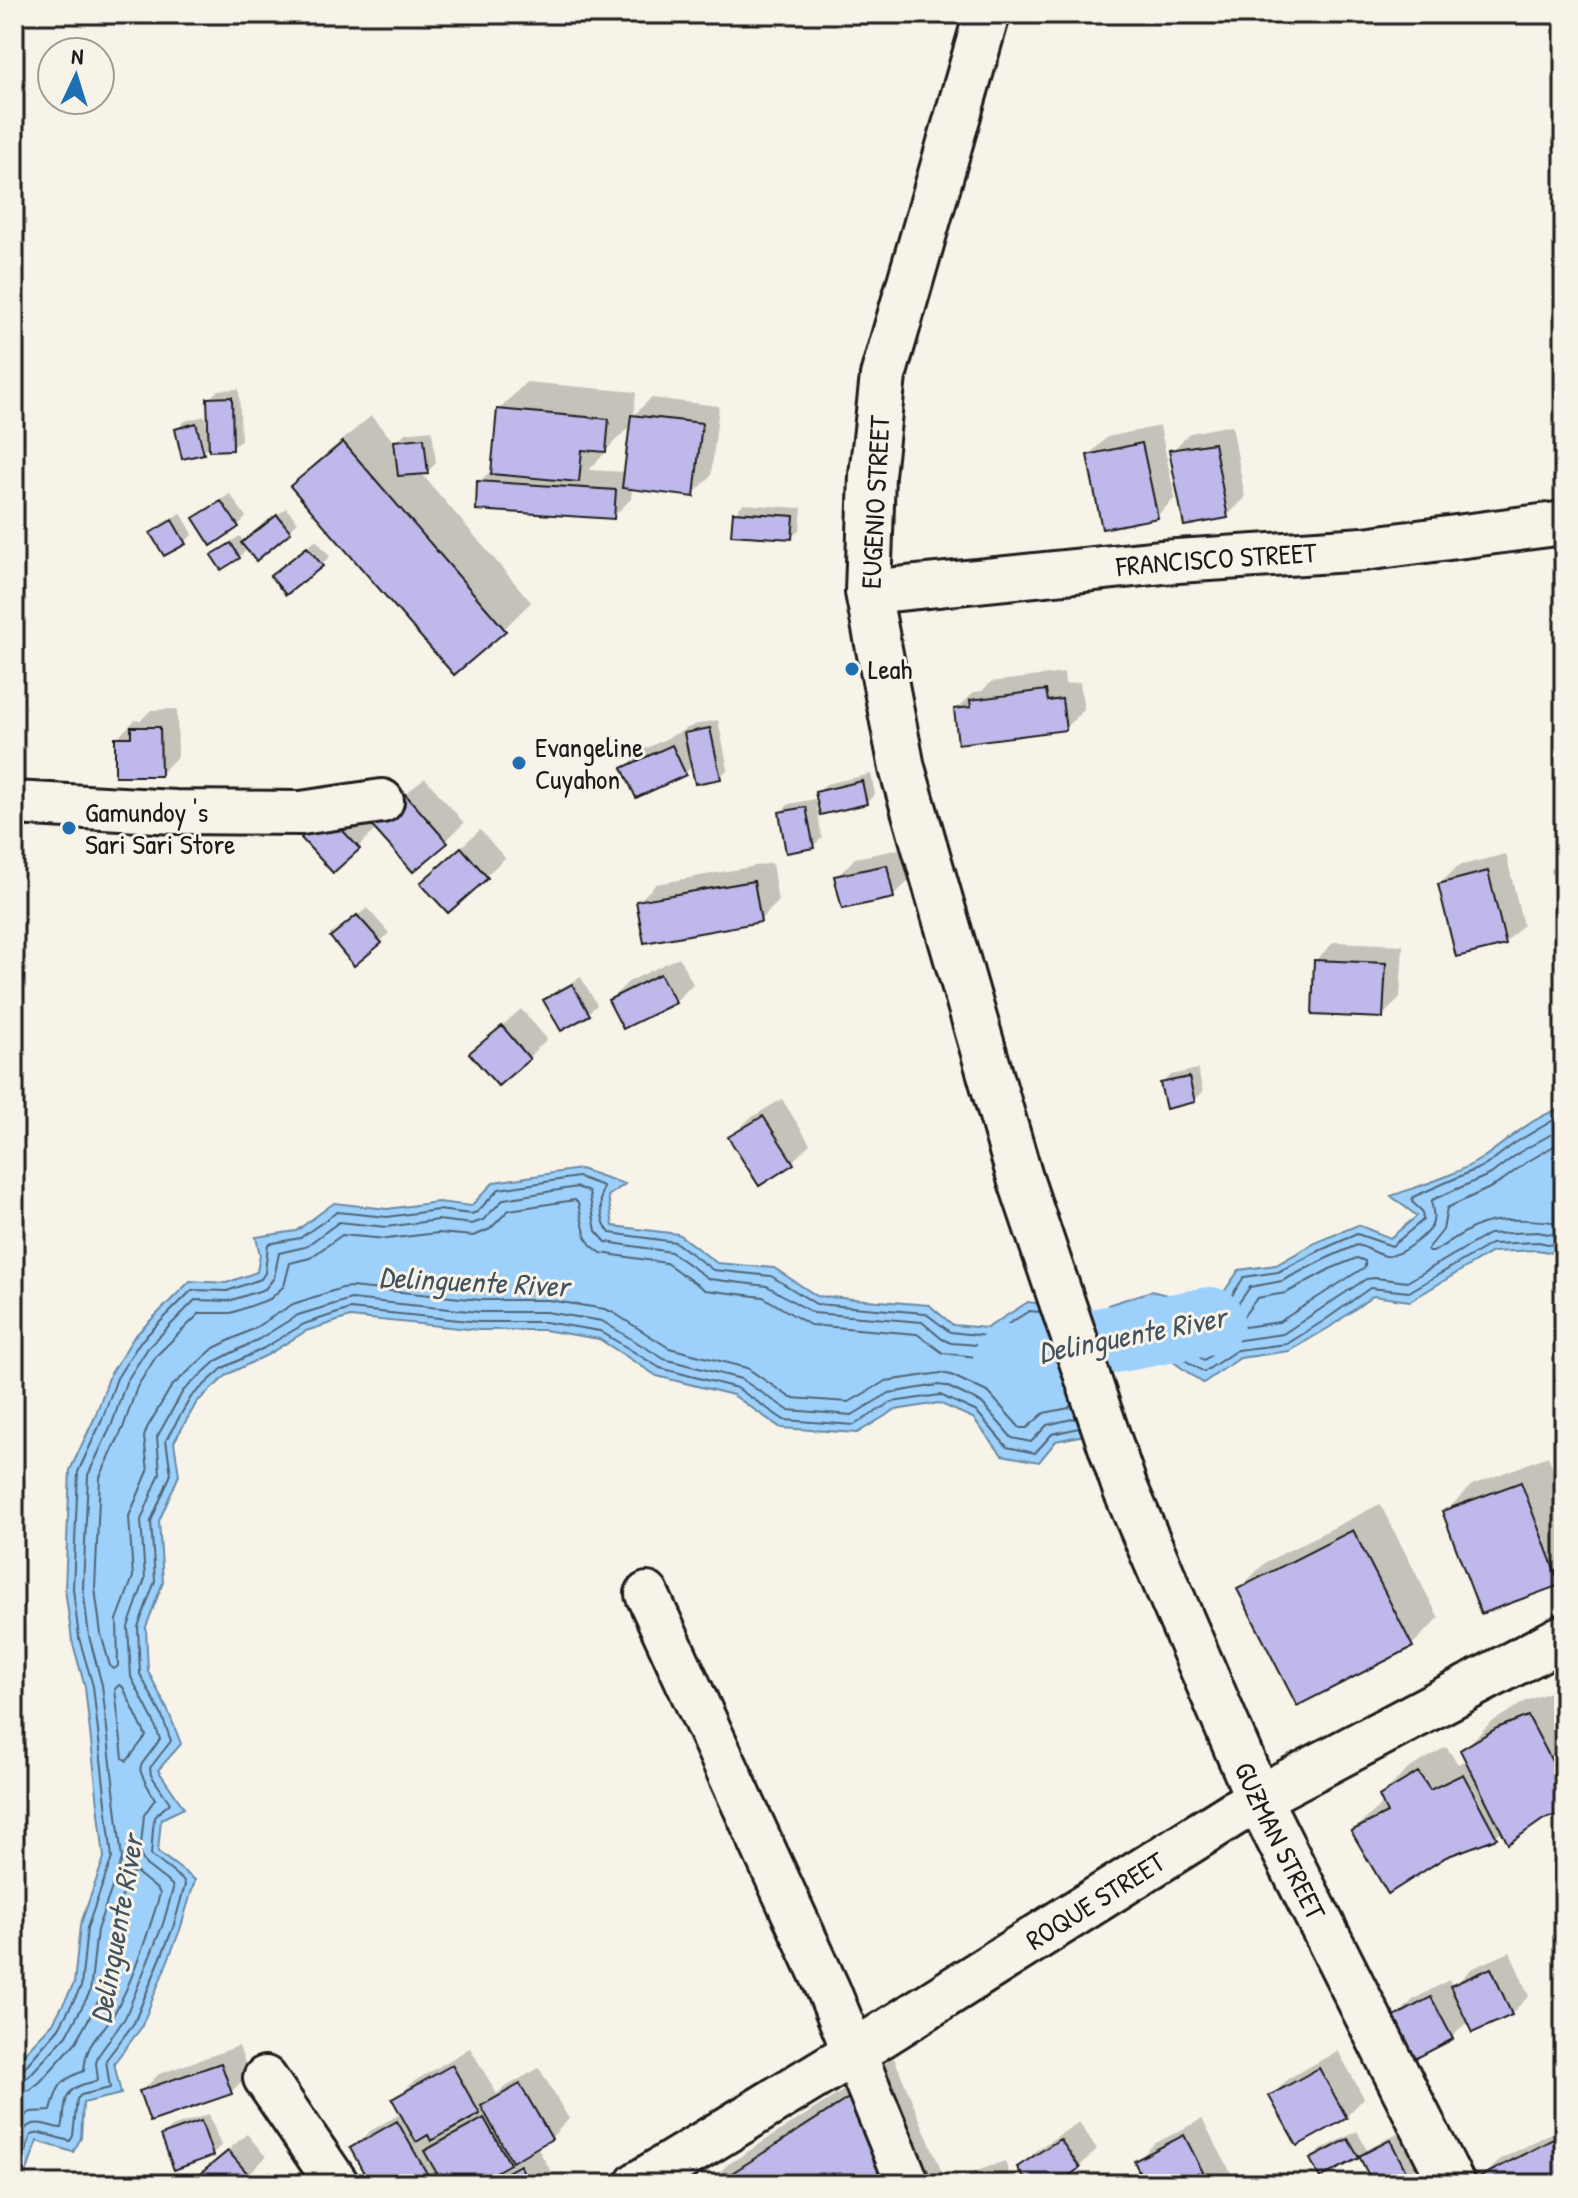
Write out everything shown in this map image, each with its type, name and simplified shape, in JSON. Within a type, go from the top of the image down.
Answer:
[{"type":"street","name":"EUGENIO STREET","points":[[987,14],[883,376],[872,475],[868,592],[902,768],[1020,1178],[1125,1488]]},
{"type":"street","name":"FRANCISCO STREET","points":[[868,592],[1162,562],[1364,549],[1564,523]]},
{"type":"street","points":[[14,803],[175,812],[301,813],[382,801]]},
{"type":"street","name":"GUZMAN STREET","points":[[1125,1488],[1258,1798],[1452,2184]]},
{"type":"street","points":[[647,1594],[828,1989],[908,2184]]},
{"type":"street","name":"ROQUE STREET","points":[[638,2184],[855,2052],[1258,1798],[1564,1637]]},
{"type":"street","points":[[265,2078],[337,2184]]},
{"type":"water","points":[[1564,1108],[1564,1255],[1538,1250],[1492,1252],[1410,1301],[1373,1296],[1289,1351],[1240,1358],[1203,1383],[1162,1354],[1125,1358],[1108,1305],[1151,1291],[1183,1299],[1217,1302],[1239,1270],[1276,1265],[1317,1242],[1358,1225],[1390,1238],[1417,1216],[1391,1196],[1462,1169],[1532,1122]]},
{"type":"water","points":[[580,1169],[625,1184],[608,1196],[613,1226],[678,1234],[717,1263],[774,1268],[817,1296],[929,1305],[953,1325],[987,1328],[1028,1302],[1076,1309],[1094,1433],[1056,1441],[1039,1462],[1002,1455],[973,1418],[939,1403],[895,1410],[857,1433],[781,1428],[733,1395],[657,1376],[599,1339],[544,1330],[479,1330],[350,1317],[306,1331],[228,1374],[197,1402],[174,1442],[179,1475],[159,1521],[163,1582],[146,1627],[148,1671],[181,1744],[158,1770],[184,1808],[161,1819],[158,1852],[195,1880],[180,1930],[141,2028],[114,2063],[121,2094],[83,2103],[81,2138],[73,2152],[37,2141],[25,2177],[19,2184],[14,2184],[14,2064],[53,2023],[74,1984],[80,1926],[104,1858],[85,1687],[72,1640],[65,1589],[70,1470],[95,1417],[110,1375],[134,1337],[190,1281],[226,1283],[257,1272],[260,1255],[256,1237],[296,1231],[334,1203],[387,1209],[438,1202],[471,1206],[494,1182]]},
{"type":"building","points":[[232,397],[233,450],[209,451],[207,398]]},
{"type":"building","points":[[497,409],[609,419],[606,452],[582,450],[579,482],[491,474]]},
{"type":"building","points":[[631,415],[702,423],[694,497],[622,488]]},
{"type":"building","points":[[196,423],[204,454],[182,459],[175,429]]},
{"type":"building","points":[[424,438],[428,474],[398,476],[394,441]]},
{"type":"building","points":[[343,442],[506,631],[454,675],[290,486]]},
{"type":"building","points":[[1142,443],[1158,518],[1102,529],[1087,455]]},
{"type":"building","points":[[1214,443],[1228,518],[1184,526],[1169,450]]},
{"type":"building","points":[[477,481],[616,490],[614,519],[476,510]]},
{"type":"building","points":[[221,501],[239,527],[211,546],[193,518]]},
{"type":"building","points":[[733,512],[794,516],[792,539],[731,535]]},
{"type":"building","points":[[277,515],[291,532],[256,561],[241,543]]},
{"type":"building","points":[[172,520],[186,544],[164,556],[150,533]]},
{"type":"building","points":[[231,543],[240,558],[221,570],[211,555]]},
{"type":"building","points":[[307,547],[323,566],[286,595],[270,576]]},
{"type":"building","points":[[1046,690],[1048,701],[1062,699],[1066,730],[958,744],[954,709],[971,707],[970,700]]},
{"type":"building","points":[[131,727],[160,727],[161,776],[115,776],[115,737],[131,737]]},
{"type":"building","points":[[710,728],[721,779],[695,784],[684,733]]},
{"type":"building","points":[[672,745],[686,775],[636,798],[622,768]]},
{"type":"building","points":[[862,781],[867,804],[820,815],[815,792]]},
{"type":"building","points":[[405,794],[448,843],[413,872],[370,824]]},
{"type":"building","points":[[806,807],[814,848],[786,853],[779,812]]},
{"type":"building","points":[[327,814],[360,849],[333,873],[301,838]]},
{"type":"building","points":[[461,847],[488,878],[448,913],[420,883]]},
{"type":"building","points":[[887,865],[894,898],[842,909],[834,876]]},
{"type":"building","points":[[1488,871],[1506,945],[1456,957],[1438,884]]},
{"type":"building","points":[[754,881],[761,922],[644,943],[636,901]]},
{"type":"building","points":[[357,915],[382,943],[354,966],[330,937]]},
{"type":"building","points":[[1314,960],[1386,963],[1383,1018],[1312,1015]]},
{"type":"building","points":[[660,974],[676,1003],[623,1029],[608,1000]]},
{"type":"building","points":[[572,984],[590,1015],[561,1031],[543,1000]]},
{"type":"building","points":[[502,1026],[530,1059],[498,1086],[469,1053]]},
{"type":"building","points":[[1189,1077],[1195,1102],[1166,1109],[1160,1083]]},
{"type":"building","points":[[763,1116],[794,1164],[759,1186],[728,1137]]},
{"type":"building","points":[[1521,1482],[1560,1585],[1481,1614],[1442,1511]]},
{"type":"building","points":[[1353,1530],[1413,1647],[1297,1706],[1237,1589]]},
{"type":"building","points":[[1528,1716],[1564,1784],[1564,1813],[1544,1819],[1508,1844],[1460,1750],[1497,1728]]},
{"type":"building","points":[[1418,1772],[1430,1790],[1463,1774],[1497,1838],[1446,1857],[1388,1894],[1351,1831],[1387,1813],[1379,1796]]},
{"type":"building","points":[[1491,1968],[1512,2015],[1472,2033],[1450,1986]]},
{"type":"building","points":[[1431,1997],[1453,2039],[1415,2059],[1394,2017]]},
{"type":"building","points":[[221,2063],[232,2094],[150,2122],[139,2091]]},
{"type":"building","points":[[452,2065],[480,2114],[431,2141],[428,2135],[416,2142],[392,2099]]},
{"type":"building","points":[[1319,2068],[1347,2118],[1297,2146],[1269,2096]]},
{"type":"building","points":[[520,2084],[552,2139],[512,2162],[481,2106]]},
{"type":"building","points":[[858,2092],[897,2184],[715,2184]]},
{"type":"building","points":[[484,2118],[510,2164],[475,2184],[443,2184],[424,2151]]},
{"type":"building","points":[[201,2121],[213,2156],[174,2170],[161,2135]]},
{"type":"building","points":[[397,2121],[433,2184],[370,2184],[350,2148]]},
{"type":"building","points":[[1184,2135],[1209,2184],[1145,2184],[1134,2161]]},
{"type":"building","points":[[1060,2139],[1080,2168],[1057,2184],[1028,2184],[1017,2167]]},
{"type":"building","points":[[1348,2139],[1359,2158],[1320,2178],[1310,2159]]},
{"type":"building","points":[[1553,2139],[1564,2159],[1564,2184],[1484,2184],[1480,2177]]},
{"type":"building","points":[[1390,2140],[1409,2177],[1396,2184],[1373,2184],[1359,2156]]},
{"type":"building","points":[[228,2151],[250,2176],[240,2184],[189,2183]]},
{"type":"building","points":[[520,2165],[530,2184],[486,2184]]},
{"type":"waterway","name":"Delinguente River","points":[[1007,1359],[1210,1321]]},
{"type":"place","name":"Leah","points":[[852,669]]},
{"type":"place","name":"Evangeline Cuyahon","points":[[519,763]]},
{"type":"place","name":"Gamundoy 's Sari Sari Store","points":[[69,828]]}]
